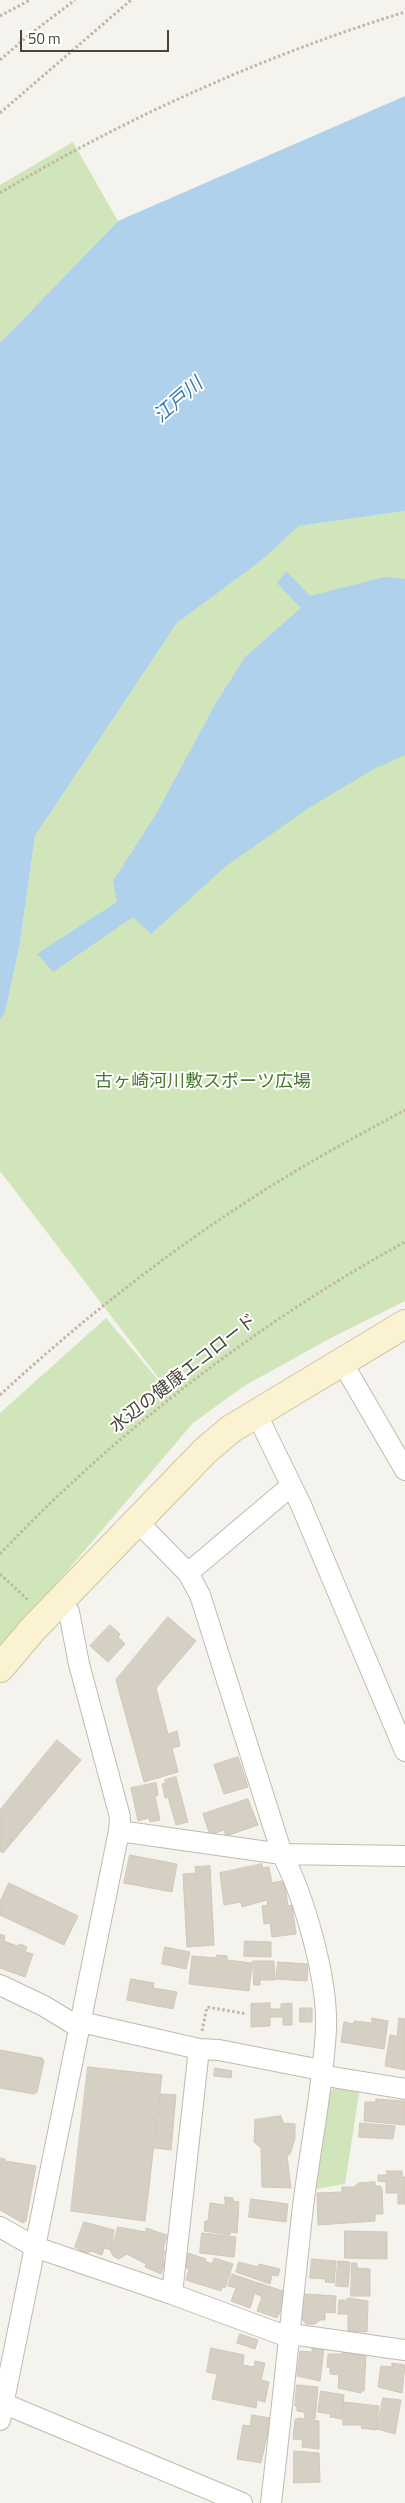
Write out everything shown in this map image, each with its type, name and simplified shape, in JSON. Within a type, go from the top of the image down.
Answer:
[{"type":"street","points":[[0,1668],[46,1604],[137,1520],[205,1451],[231,1429],[405,1324]]},
{"type":"street","points":[[342,1362],[398,1446],[405,1470]]},
{"type":"street","points":[[256,1414],[291,1486],[405,1751]]},
{"type":"street","points":[[188,1573],[291,1486]]},
{"type":"street","points":[[137,1520],[188,1573],[200,1595],[282,1854],[290,1870],[311,1934],[323,1986],[326,2029],[301,2224],[291,2336],[271,2503]]},
{"type":"street","points":[[46,1604],[69,1612],[79,1664],[120,1817],[119,1832],[81,2025],[1,2409],[242,2503]]},
{"type":"street","points":[[119,1832],[282,1854],[405,1856]]},
{"type":"street","points":[[0,1985],[81,2025],[199,2049],[219,2050],[405,2089]]},
{"type":"street","points":[[172,2294],[199,2049]]},
{"type":"street","points":[[0,2227],[35,2247],[291,2336],[405,2350]]},
{"type":"path","points":[[0,16],[30,0]]},
{"type":"path","points":[[0,60],[29,34],[75,0]]},
{"type":"path","points":[[0,114],[131,0]]},
{"type":"path","points":[[0,193],[188,93],[297,48],[405,12]]},
{"type":"path","points":[[0,1395],[34,1363],[178,1248],[257,1195],[405,1110]]},
{"type":"path","name":"水辺の健康エコロード","points":[[0,1554],[31,1522],[110,1450],[191,1384],[272,1323],[357,1268],[405,1242]]},
{"type":"path","points":[[0,1574],[46,1604]]},
{"type":"path","points":[[199,2049],[206,2007],[247,2014]]},
{"type":"green space","points":[[73,142],[118,221],[0,343],[0,185]]},
{"type":"green space","name":"古ヶ崎河川敷スポーツ広場","points":[[405,511],[405,1301],[329,1339],[244,1386],[193,1423],[0,1650],[0,1413],[106,1318],[180,1406],[0,1171],[0,1020],[5,1013],[20,943],[35,836],[177,623],[262,560],[299,526]]},
{"type":"green space","points":[[341,2085],[360,2087],[345,2184],[316,2189],[324,2094]]},
{"type":"water","name":"江戸川","points":[[405,96],[405,511],[299,526],[262,560],[177,623],[35,836],[20,943],[5,1013],[0,1020],[0,343],[118,221]]},
{"type":"water","points":[[286,571],[310,596],[385,577],[405,579],[405,755],[374,769],[307,809],[225,867],[151,934],[133,917],[53,972],[37,954],[117,902],[113,881],[155,816],[217,701],[246,656],[301,608],[277,583]]},
{"type":"building","points":[[168,1617],[196,1641],[156,1688],[168,1734],[177,1731],[180,1746],[172,1748],[178,1772],[144,1782],[116,1680]]},
{"type":"building","points":[[110,1625],[120,1634],[118,1637],[125,1644],[108,1662],[90,1646]]},
{"type":"building","points":[[57,1740],[81,1760],[3,1853],[0,1851],[0,1810]]},
{"type":"building","points":[[238,1757],[248,1787],[224,1794],[214,1765]]},
{"type":"building","points":[[176,1777],[188,1822],[176,1825],[168,1797],[165,1798],[162,1784],[166,1783],[165,1780]]},
{"type":"building","points":[[156,1783],[158,1795],[155,1796],[160,1820],[150,1822],[149,1818],[138,1821],[131,1788]]},
{"type":"building","points":[[248,1799],[258,1825],[226,1836],[224,1830],[210,1835],[203,1814]]},
{"type":"building","points":[[130,1855],[177,1864],[172,1892],[124,1883]]},
{"type":"building","points":[[262,1864],[262,1868],[269,1867],[272,1883],[282,1881],[285,1886],[288,1906],[292,1905],[296,1934],[272,1937],[270,1923],[264,1924],[262,1906],[268,1905],[267,1900],[242,1907],[241,1902],[224,1905],[220,1873]]},
{"type":"building","points":[[210,1866],[214,1945],[187,1947],[183,1874],[196,1873],[195,1867]]},
{"type":"building","points":[[9,1883],[78,1916],[64,1945],[0,1915],[0,1902]]},
{"type":"building","points":[[0,1934],[5,1936],[4,1941],[17,1946],[20,1944],[27,1947],[25,1952],[33,1954],[25,1977],[0,1968]]},
{"type":"building","points":[[245,1941],[271,1942],[271,1957],[244,1956]]},
{"type":"building","points":[[165,1947],[190,1952],[186,1969],[162,1964]]},
{"type":"building","points":[[217,1955],[227,1956],[227,1960],[252,1963],[249,1991],[189,1984],[192,1956],[217,1958]]},
{"type":"building","points":[[253,1961],[274,1961],[275,1980],[260,1980],[260,1985],[254,1985]]},
{"type":"building","points":[[278,1962],[308,1964],[307,1981],[276,1979]]},
{"type":"building","points":[[131,1979],[154,1983],[153,1988],[177,1992],[173,2009],[127,2000]]},
{"type":"building","points":[[270,2003],[270,2009],[281,2009],[281,2004],[292,2003],[292,2025],[283,2025],[283,2017],[270,2017],[270,2026],[251,2027],[251,2004]]},
{"type":"building","points":[[300,2008],[312,2008],[312,2022],[300,2022]]},
{"type":"building","points":[[372,2018],[388,2021],[384,2049],[341,2042],[344,2022],[354,2024],[354,2021],[372,2023]]},
{"type":"building","points":[[399,2018],[405,2019],[405,2070],[385,2066],[390,2035],[397,2036]]},
{"type":"building","points":[[0,2050],[42,2058],[44,2061],[37,2092],[34,2094],[0,2088]]},
{"type":"building","points":[[88,2067],[162,2075],[145,2221],[71,2211]]},
{"type":"building","points":[[215,2068],[232,2071],[231,2078],[214,2076]]},
{"type":"building","points":[[161,2094],[176,2095],[171,2150],[155,2148]]},
{"type":"building","points":[[376,2099],[405,2101],[405,2125],[364,2121],[365,2102],[376,2102]]},
{"type":"building","points":[[281,2116],[283,2123],[295,2124],[295,2139],[290,2154],[287,2156],[291,2188],[262,2187],[261,2148],[254,2142],[255,2120]]},
{"type":"building","points":[[360,2123],[395,2126],[393,2139],[359,2137]]},
{"type":"building","points":[[0,2158],[5,2159],[5,2161],[36,2166],[26,2221],[23,2223],[0,2210]]},
{"type":"building","points":[[387,2171],[402,2171],[402,2177],[405,2177],[405,2204],[398,2204],[398,2193],[386,2193],[386,2182],[378,2181],[378,2175],[387,2175]]},
{"type":"building","points":[[375,2182],[375,2186],[380,2186],[382,2189],[383,2214],[375,2214],[375,2221],[318,2225],[317,2193],[342,2192],[342,2187],[354,2187],[359,2183]]},
{"type":"building","points":[[225,2197],[233,2198],[233,2201],[239,2202],[237,2233],[230,2232],[230,2235],[204,2231],[205,2221],[208,2221],[210,2203],[225,2205]]},
{"type":"building","points":[[251,2199],[288,2204],[286,2222],[249,2217]]},
{"type":"building","points":[[84,2222],[114,2230],[111,2250],[104,2248],[102,2255],[91,2251],[86,2254],[75,2247]]},
{"type":"building","points":[[118,2227],[146,2232],[146,2228],[167,2235],[163,2250],[165,2250],[163,2260],[166,2260],[161,2274],[145,2267],[146,2264],[127,2254],[119,2259],[113,2256],[111,2252]]},
{"type":"building","points":[[345,2231],[387,2232],[387,2259],[345,2258]]},
{"type":"building","points":[[202,2233],[236,2237],[234,2257],[200,2253]]},
{"type":"building","points":[[188,2253],[206,2259],[205,2261],[212,2264],[214,2258],[233,2264],[225,2288],[222,2287],[221,2291],[186,2280],[189,2269],[184,2267]]},
{"type":"building","points":[[312,2259],[336,2261],[334,2283],[325,2282],[326,2279],[310,2278]]},
{"type":"building","points":[[338,2261],[350,2262],[348,2287],[336,2286]]},
{"type":"building","points":[[239,2262],[258,2267],[259,2264],[280,2269],[278,2276],[272,2275],[270,2284],[236,2272]]},
{"type":"building","points":[[352,2263],[357,2263],[357,2268],[370,2269],[370,2296],[351,2296]]},
{"type":"building","points":[[232,2274],[258,2283],[250,2308],[231,2301],[236,2288],[228,2286]]},
{"type":"building","points":[[259,2283],[283,2291],[283,2306],[277,2318],[257,2311],[262,2297],[256,2294]]},
{"type":"building","points":[[305,2294],[336,2296],[335,2313],[325,2312],[325,2320],[320,2320],[315,2324],[306,2324],[301,2318]]},
{"type":"building","points":[[348,2298],[368,2301],[367,2332],[348,2331],[348,2314],[338,2314],[339,2300],[348,2300]]},
{"type":"building","points":[[240,2334],[258,2340],[255,2349],[237,2343]]},
{"type":"building","points":[[312,2347],[324,2348],[320,2381],[297,2376],[300,2351],[312,2352]]},
{"type":"building","points":[[211,2348],[244,2355],[243,2365],[254,2367],[255,2361],[265,2363],[261,2380],[269,2382],[265,2402],[257,2400],[256,2408],[212,2399],[217,2374],[207,2372]]},
{"type":"building","points":[[343,2352],[364,2354],[366,2357],[364,2391],[361,2391],[361,2393],[338,2388],[339,2375],[330,2374],[330,2367],[327,2367],[328,2354],[342,2354]]},
{"type":"building","points":[[392,2363],[405,2365],[402,2393],[378,2387],[381,2366],[392,2367]]},
{"type":"building","points":[[297,2385],[318,2387],[315,2419],[305,2418],[304,2412],[297,2411],[295,2406]]},
{"type":"building","points":[[321,2391],[344,2395],[342,2419],[330,2417],[331,2414],[318,2412]]},
{"type":"building","points":[[383,2398],[401,2400],[395,2434],[377,2429]]},
{"type":"building","points":[[344,2402],[379,2406],[376,2430],[361,2428],[362,2425],[343,2425]]},
{"type":"building","points":[[252,2415],[271,2418],[261,2463],[237,2459],[243,2425],[250,2426]]},
{"type":"building","points":[[299,2418],[319,2421],[319,2449],[302,2447],[303,2440],[293,2439],[295,2420]]},
{"type":"building","points":[[294,2451],[319,2453],[320,2482],[294,2483]]}]
